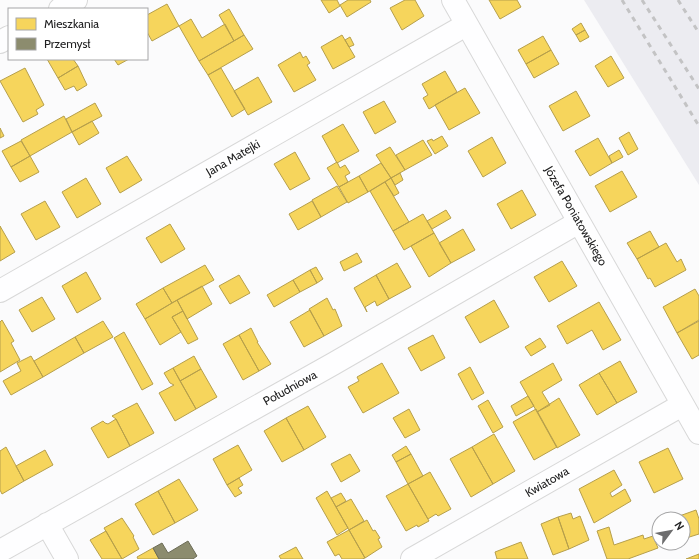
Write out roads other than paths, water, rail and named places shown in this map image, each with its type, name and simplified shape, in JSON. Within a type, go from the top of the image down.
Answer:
[{"type":"street","points":[[62,8],[76,0]]},
{"type":"street","name":"Józefa Poniatowskiego","points":[[452,0],[699,433]]},
{"type":"street","name":"Jana Matejki","points":[[0,291],[466,25]]},
{"type":"street","name":"Południowa","points":[[0,551],[333,364],[579,222]]},
{"type":"street","name":"Kwiatowa","points":[[412,559],[682,405]]},
{"type":"street","points":[[47,524],[67,559]]},
{"type":"railway","points":[[622,0],[699,126]]},
{"type":"railway","points":[[642,0],[699,89]]},
{"type":"railway","points":[[678,0],[699,33]]}]
